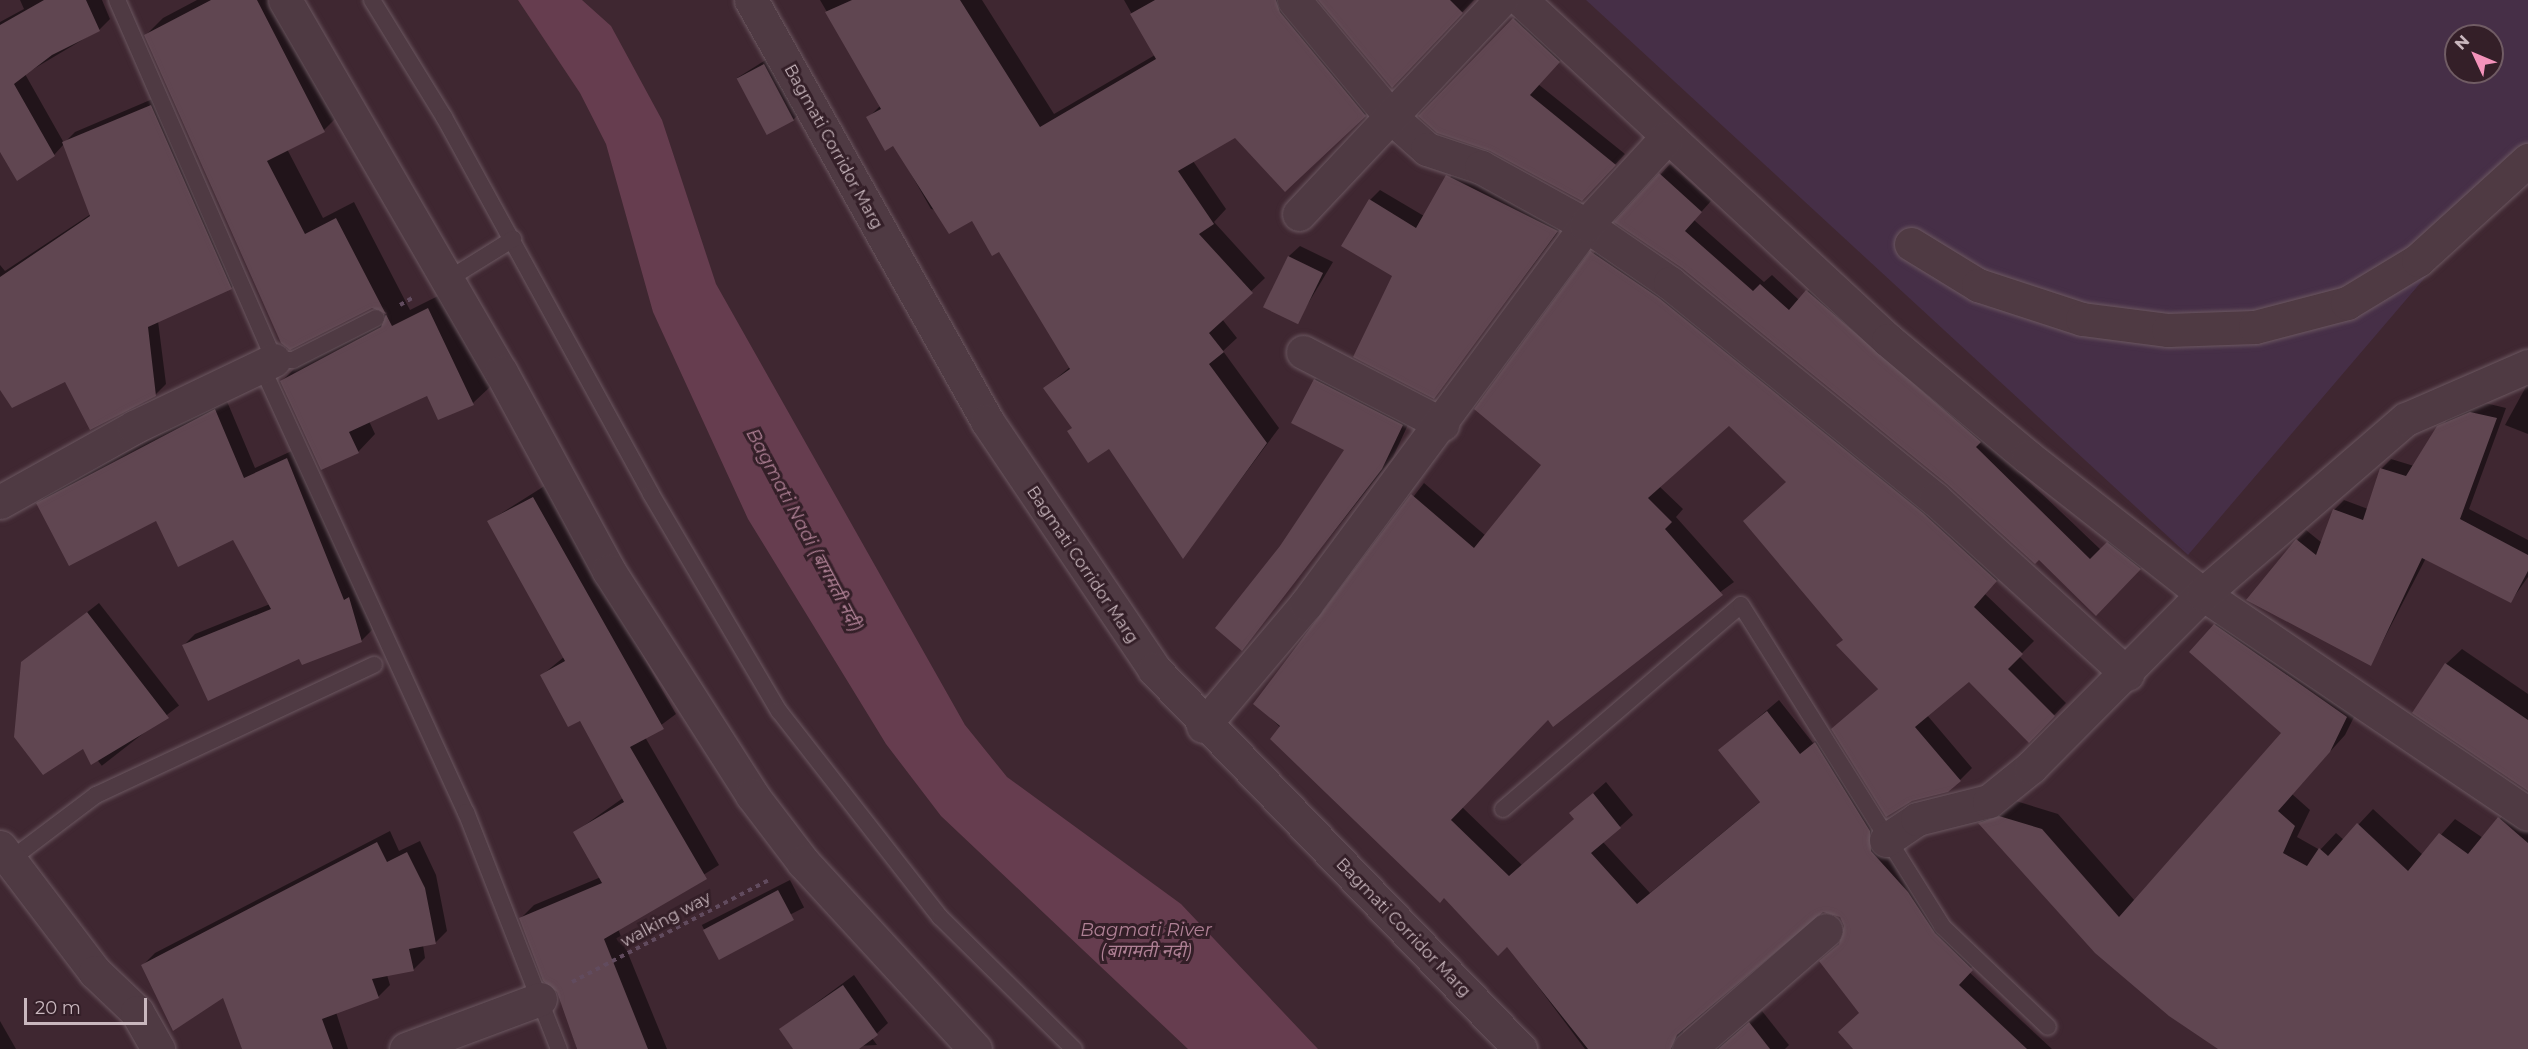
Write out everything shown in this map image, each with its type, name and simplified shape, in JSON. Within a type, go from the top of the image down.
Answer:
[{"type":"street","points":[[285,0],[447,280],[609,571],[752,795],[803,862],[975,1049]]},
{"type":"street","name":"Bagmati Corridor Marg","points":[[751,0],[987,421],[1147,660],[1203,726],[1520,1049]]},
{"type":"street","points":[[1294,0],[1391,117],[1427,149],[1481,167],[1586,225],[1670,283],[1935,500],[2127,674]]},
{"type":"street","points":[[1299,214],[1501,0]]},
{"type":"street","points":[[1521,0],[1665,139],[1888,340],[2204,594],[2528,814]]},
{"type":"street","points":[[1203,726],[1306,604],[1442,424],[1586,225],[1665,139]]},
{"type":"street","points":[[1911,244],[1978,285],[2082,319],[2168,330],[2255,327],[2347,303],[2418,260],[2528,160]]},
{"type":"street","points":[[1304,352],[1442,424]]},
{"type":"street","points":[[0,502],[268,362]]},
{"type":"street","points":[[1886,840],[1917,819],[1989,801],[2127,674],[2204,594],[2406,420],[2528,366]]},
{"type":"street","points":[[5,854],[95,972],[137,1012],[158,1049]]},
{"type":"street","points":[[1689,1049],[1826,930]]},
{"type":"street","points":[[406,1049],[540,999]]},
{"type":"lane","points":[[117,0],[268,362],[466,812],[559,1049]]},
{"type":"lane","points":[[372,0],[513,239],[651,494],[779,711],[940,917],[1074,1049]]},
{"type":"lane","points":[[447,280],[513,239]]},
{"type":"lane","points":[[268,362],[293,360],[376,318]]},
{"type":"lane","points":[[1503,809],[1741,605],[1886,840],[1942,926],[2048,1027]]},
{"type":"lane","points":[[5,854],[96,795],[374,665]]},
{"type":"path","name":"walking way","points":[[540,999],[803,862]]},
{"type":"shaded area","points":[[1586,0],[2528,0],[2528,157],[2188,555]]},
{"type":"water","name":"Bagmati River (बागमती नदी)","points":[[518,0],[582,0],[611,26],[662,120],[716,284],[965,725],[1007,777],[1181,904],[1318,1049],[1188,1049],[941,816],[886,744],[748,519],[653,312],[606,144],[580,93]]},
{"type":"building","points":[[44,0],[86,0],[100,31],[52,55],[14,84],[55,156],[17,181],[0,152],[0,25]]},
{"type":"building","points":[[211,0],[257,0],[325,132],[267,161],[305,234],[336,218],[386,314],[372,308],[290,350],[281,343],[144,35]]},
{"type":"building","points":[[852,0],[960,0],[1040,127],[1156,59],[1130,14],[1155,0],[1276,0],[1280,12],[1366,116],[1285,192],[1235,138],[1178,171],[1214,224],[1199,234],[1253,293],[1209,333],[1224,352],[1209,364],[1267,443],[1183,559],[1109,449],[1088,463],[1067,431],[1072,428],[1043,388],[1070,369],[999,252],[992,256],[972,221],[949,234],[893,146],[885,151],[866,117],[881,109],[825,12]]},
{"type":"building","points":[[1318,0],[1450,0],[1463,13],[1392,88]]},
{"type":"building","points":[[1513,18],[1560,62],[1530,95],[1616,165],[1582,201],[1490,151],[1437,133],[1418,116]]},
{"type":"building","points":[[764,64],[794,121],[767,135],[737,79]]},
{"type":"building","points":[[151,105],[232,289],[148,327],[156,396],[90,430],[65,382],[12,408],[0,390],[0,277],[90,216],[62,142]]},
{"type":"building","points":[[1659,173],[1702,212],[1685,231],[1753,291],[1760,284],[1789,310],[1806,290],[1981,442],[1976,447],[2090,559],[2107,542],[2141,569],[2096,616],[2039,560],[2035,564],[1947,484],[1682,268],[1614,222]]},
{"type":"building","points":[[1446,175],[1558,231],[1434,399],[1353,357],[1392,276],[1341,246],[1369,199],[1416,228]]},
{"type":"building","points":[[1590,251],[1659,298],[1923,513],[1997,581],[1974,607],[2023,654],[2008,669],[2055,716],[2029,743],[1969,682],[1915,727],[1961,781],[1948,792],[1912,801],[1886,817],[1831,729],[1878,689],[1836,645],[1843,640],[1743,521],[1786,482],[1729,426],[1648,498],[1672,522],[1665,529],[1723,595],[1553,727],[1548,720],[1451,820],[1509,876],[1574,819],[1569,813],[1593,793],[1621,828],[1591,853],[1637,904],[1760,802],[1718,750],[1767,711],[1800,754],[1815,742],[1870,831],[1871,851],[1908,892],[1935,933],[1973,970],[1959,985],[2027,1049],[1853,1049],[1838,1032],[1859,1013],[1819,961],[1839,944],[1844,926],[1840,917],[1823,912],[1677,1035],[1671,1049],[1588,1049],[1507,947],[1498,956],[1444,898],[1440,903],[1270,739],[1280,726],[1253,704],[1411,494],[1474,548],[1541,465],[1474,409]]},
{"type":"building","points":[[1288,256],[1323,273],[1298,324],[1263,307]]},
{"type":"building","points":[[428,308],[474,405],[438,420],[427,396],[349,432],[359,453],[321,470],[280,381],[381,327],[386,314],[392,326]]},
{"type":"building","points":[[1314,379],[1403,425],[1382,469],[1242,651],[1215,628],[1280,546],[1344,450],[1291,423]]},
{"type":"building","points":[[215,409],[244,478],[287,458],[344,600],[349,597],[362,642],[302,665],[299,659],[208,701],[182,645],[271,609],[233,540],[178,567],[156,521],[69,566],[36,503]]},
{"type":"building","points":[[2470,412],[2497,418],[2460,519],[2528,555],[2528,571],[2511,603],[2422,558],[2371,666],[2246,600],[2296,539],[2316,555],[2333,509],[2363,520],[2380,468],[2406,476],[2437,426]]},
{"type":"building","points":[[533,497],[664,729],[630,747],[707,879],[604,939],[648,1049],[577,1049],[557,992],[543,981],[519,918],[602,883],[573,832],[624,802],[580,721],[568,727],[540,675],[565,661],[487,521]]},
{"type":"building","points":[[87,612],[169,718],[91,765],[83,749],[43,775],[14,737],[21,662]]},
{"type":"building","points":[[2214,624],[2347,717],[2330,752],[2278,811],[2295,826],[2283,853],[2307,866],[2319,848],[2328,856],[2357,823],[2408,871],[2439,833],[2468,854],[2498,817],[2528,843],[2528,1049],[2218,1049],[2169,1016],[2095,953],[1978,823],[1999,816],[2042,829],[2119,917],[2281,733],[2189,652]]},
{"type":"building","points":[[2445,663],[2528,720],[2528,791],[2412,713]]},
{"type":"building","points":[[377,842],[387,862],[407,852],[425,888],[436,944],[409,949],[414,971],[372,979],[379,998],[322,1019],[333,1049],[242,1049],[223,998],[173,1031],[141,965]]},
{"type":"building","points":[[778,890],[794,920],[719,960],[703,930]]},
{"type":"building","points":[[843,985],[878,1035],[859,1049],[793,1049],[779,1029]]},
{"type":"building","points":[[1749,1022],[1770,1049],[1718,1049]]},
{"type":"water label","name":"Bagmati Nadi (बागमती नदी)","points":[[804,530]]}]
